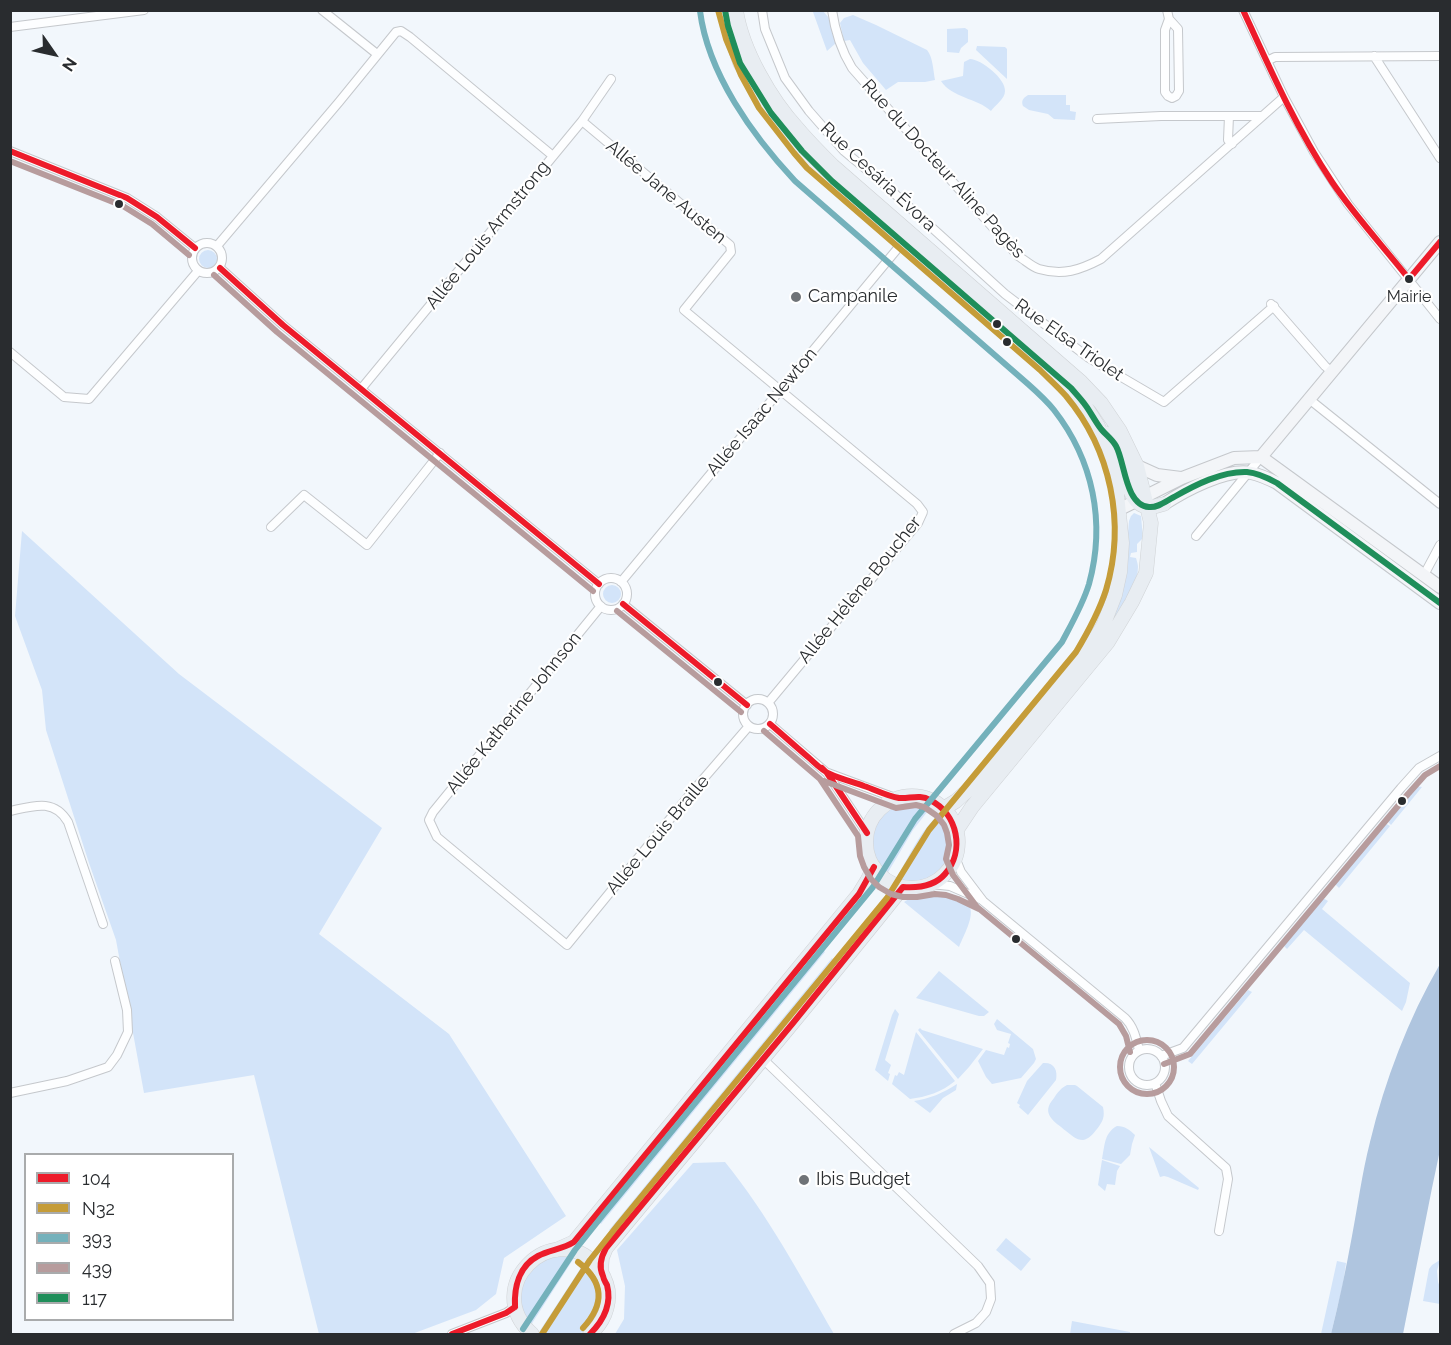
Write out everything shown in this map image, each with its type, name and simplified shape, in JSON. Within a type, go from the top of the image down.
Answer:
[{"type":"main road","points":[[725,10],[740,63],[771,113],[802,151],[832,181],[1071,388],[1098,426],[1116,445],[1131,494],[1143,501],[1164,504]]},
{"type":"main road","points":[[736,10],[748,51],[770,92],[796,128],[833,166],[1081,382],[1101,403],[1120,431],[1137,466],[1143,501],[1151,523],[1146,573],[1132,603],[1108,642],[972,807],[956,831]]},
{"type":"main road","points":[[1261,457],[1440,243]]},
{"type":"main road","points":[[943,809],[962,797],[1013,740],[1086,653],[1103,626],[1115,595],[1122,543],[1116,485],[1109,455],[1098,426]]},
{"type":"main road","points":[[1120,509],[1143,501],[1182,478],[1234,458],[1261,457],[1440,587]]},
{"type":"main road","points":[[1137,466],[1157,476],[1182,478]]},
{"type":"main road","points":[[1151,523],[1164,504],[1172,498],[1215,478],[1232,473],[1249,472],[1277,483],[1440,603]]},
{"type":"main road","points":[[916,796],[928,799],[943,809],[952,820],[958,845],[950,868],[941,878],[931,884],[915,888],[888,882],[873,867],[868,855],[867,833],[873,818],[883,807],[898,799],[916,796]]},
{"type":"main road","points":[[532,1335],[518,1318],[515,1307],[514,1290],[520,1274],[533,1259],[574,1242],[859,894],[873,867]]},
{"type":"main road","points":[[601,1272],[602,1258],[606,1248],[764,1060],[903,887]]},
{"type":"main road","points":[[556,1250],[570,1251],[590,1259],[607,1284],[609,1298],[607,1311],[601,1323],[590,1335]]},
{"type":"street","points":[[10,27],[144,10]]},
{"type":"street","points":[[322,10],[377,54]]},
{"type":"street","name":"Rue Cesária Évora","points":[[762,10],[765,29],[785,78],[829,135],[844,151],[1005,294]]},
{"type":"street","name":"Rue du Docteur Aline Pagès","points":[[832,10],[841,45],[852,68],[1018,256],[1038,269],[1067,273],[1101,259],[1284,97]]},
{"type":"street","points":[[1243,10],[1266,61],[1314,152],[1348,204],[1440,318]]},
{"type":"street","points":[[1168,15],[1178,29],[1179,91],[1172,98],[1165,92],[1165,30],[1168,15]]},
{"type":"street","points":[[217,246],[396,32],[404,32],[553,156]]},
{"type":"street","points":[[1374,56],[1440,159]]},
{"type":"street","points":[[1266,61],[1275,57],[1440,56]]},
{"type":"street","name":"Allée Louis Armstrong","points":[[361,389],[582,121],[611,79]]},
{"type":"street","points":[[1229,116],[1228,140],[1232,144]]},
{"type":"street","points":[[1097,118],[1262,116]]},
{"type":"street","name":"Allée Jane Austen","points":[[582,121],[730,245],[730,252],[684,310],[780,391]]},
{"type":"street","points":[[10,151],[127,198],[157,217],[195,249]]},
{"type":"street","name":"Allée Isaac Newton","points":[[621,582],[903,242]]},
{"type":"street","points":[[206,243],[217,246],[223,257],[219,268],[209,274],[198,271],[192,260],[195,249],[206,243]]},
{"type":"street","points":[[219,268],[284,325],[599,584]]},
{"type":"street","points":[[10,352],[64,397],[89,399],[198,271]]},
{"type":"street","name":"Rue Elsa Triolet","points":[[1005,294],[1089,358],[1164,402],[1272,305],[1332,372]]},
{"type":"street","name":"Allée Hélène Boucher","points":[[768,703],[918,523],[923,512],[917,504],[780,391]]},
{"type":"street","points":[[1309,399],[1440,504]]},
{"type":"street","points":[[271,527],[304,495],[367,546],[440,453]]},
{"type":"street","points":[[1197,536],[1261,457]]},
{"type":"street","points":[[1424,575],[1440,545]]},
{"type":"street","points":[[609,578],[621,582],[627,592],[623,604],[613,610],[606,609],[597,602],[595,596],[599,584],[609,578]]},
{"type":"street","points":[[623,604],[747,705]]},
{"type":"street","name":"Allée Katherine Johnson","points":[[567,945],[437,837],[429,820],[433,812],[601,606]]},
{"type":"street","points":[[757,699],[768,703],[773,713],[770,724],[760,729],[749,726],[743,716],[747,705],[757,699]]},
{"type":"street","points":[[770,724],[827,773],[867,833]]},
{"type":"street","name":"Allée Louis Braille","points":[[567,945],[749,726]]},
{"type":"street","points":[[1161,1056],[1183,1048],[1401,788],[1419,768],[1440,756]]},
{"type":"street","points":[[827,773],[898,799]]},
{"type":"street","points":[[10,812],[39,805],[52,807],[63,814],[68,822],[103,924]]},
{"type":"street","points":[[955,857],[960,872],[983,901],[1125,1017],[1130,1023],[1139,1050]]},
{"type":"street","points":[[931,884],[950,886],[983,901]]},
{"type":"street","points":[[10,1093],[67,1081],[108,1067],[117,1055],[128,1032],[127,1010],[116,961]]},
{"type":"street","points":[[1151,1049],[1161,1056],[1165,1068],[1164,1074],[1155,1083],[1143,1085],[1130,1075],[1131,1058],[1139,1050],[1151,1049]]},
{"type":"street","points":[[764,1060],[978,1266],[990,1283],[991,1299],[986,1312],[975,1323],[954,1335]]},
{"type":"street","points":[[1155,1083],[1168,1116],[1226,1168],[1228,1179],[1219,1231]]},
{"type":"street","points":[[452,1335],[507,1313],[515,1307]]},
{"type":"shaded area","points":[[823,11],[829,18],[836,43],[827,51],[813,12]]},
{"type":"shaded area","points":[[853,15],[927,50],[932,60],[935,80],[898,82],[886,90],[863,63],[850,40],[844,41],[840,23],[844,18]]},
{"type":"shaded area","points":[[965,28],[968,30],[968,42],[959,53],[947,52],[947,29]]},
{"type":"shaded area","points":[[977,46],[1007,49],[1007,79],[976,50]]},
{"type":"shaded area","points":[[970,59],[980,62],[1002,81],[1005,91],[1003,97],[991,111],[951,91],[941,81],[963,76],[964,62]]},
{"type":"shaded area","points":[[1028,95],[1066,95],[1066,105],[1070,105],[1070,111],[1076,112],[1075,120],[1054,119],[1048,114],[1029,110],[1022,103]]},
{"type":"shaded area","points":[[204,250],[212,250],[217,255],[215,266],[204,268],[199,263],[199,255]]},
{"type":"shaded area","points":[[1134,513],[1141,516],[1143,538],[1137,544],[1137,552],[1131,553],[1130,557],[1136,558],[1138,567],[1136,578],[1126,602],[1087,659],[1126,555],[1129,521]]},
{"type":"shaded area","points":[[22,531],[179,674],[382,828],[319,934],[449,1034],[566,1216],[504,1258],[496,1294],[476,1310],[412,1334],[319,1334],[254,1075],[144,1093],[116,940],[46,730],[42,690],[15,616]]},
{"type":"shaded area","points":[[608,585],[616,585],[621,590],[619,601],[608,603],[603,598],[603,590]]},
{"type":"shaded area","points":[[1416,786],[1422,787],[1391,825],[1387,821]]},
{"type":"shaded area","points":[[909,802],[931,807],[913,830],[887,874],[880,867],[873,849],[873,831],[883,814],[891,808]]},
{"type":"shaded area","points":[[939,815],[947,824],[951,835],[952,847],[945,866],[928,878],[918,881],[896,879],[921,836]]},
{"type":"shaded area","points":[[1385,823],[1390,826],[1339,888],[1335,884]]},
{"type":"shaded area","points":[[940,892],[954,895],[969,904],[971,911],[968,927],[959,947],[904,902],[912,897]]},
{"type":"shaded area","points":[[1323,898],[1328,901],[1322,909],[1410,983],[1402,1011],[1304,930],[1287,949],[1283,945]]},
{"type":"shaded area","points":[[821,948],[825,952],[601,1224],[597,1220]]},
{"type":"shaded area","points":[[832,958],[836,962],[613,1233],[609,1230]]},
{"type":"shaded area","points":[[1440,964],[1440,1150],[1403,1334],[1331,1334],[1376,1119],[1408,1028]]},
{"type":"shaded area","points":[[939,971],[989,1012],[984,1016],[979,1016],[916,998]]},
{"type":"shaded area","points":[[1248,990],[1252,992],[1192,1064],[1188,1061]]},
{"type":"shaded area","points":[[895,1009],[899,1014],[885,1060],[891,1065],[888,1081],[875,1070]]},
{"type":"shaded area","points":[[997,1019],[1033,1049],[1036,1059],[1021,1078],[992,1084],[978,1061],[986,1050],[1004,1055],[1007,1047],[1009,1048],[1011,1034],[997,1030],[994,1024]]},
{"type":"shaded area","points":[[920,1028],[983,1049],[958,1079],[918,1030]]},
{"type":"shaded area","points":[[916,1032],[955,1081],[934,1093],[910,1099],[892,1084],[895,1075],[897,1076],[899,1072],[904,1075]]},
{"type":"shaded area","points":[[1043,1063],[1054,1067],[1056,1080],[1028,1115],[1017,1103],[1027,1081]]},
{"type":"shaded area","points":[[957,1084],[956,1090],[943,1098],[930,1113],[914,1101],[936,1095]]},
{"type":"shaded area","points":[[1067,1085],[1077,1086],[1103,1107],[1104,1116],[1101,1124],[1083,1140],[1072,1136],[1048,1113],[1050,1104],[1060,1090]]},
{"type":"shaded area","points":[[1117,1126],[1135,1135],[1130,1155],[1121,1164],[1102,1159],[1107,1136]]},
{"type":"shaded area","points":[[1149,1147],[1199,1188],[1198,1190],[1168,1177],[1160,1177]]},
{"type":"shaded area","points":[[1102,1160],[1120,1166],[1115,1185],[1107,1184],[1105,1191],[1098,1185]]},
{"type":"shaded area","points":[[725,1162],[769,1224],[834,1334],[615,1334],[624,1319],[625,1286],[617,1250],[693,1163]]},
{"type":"shaded area","points":[[1006,1238],[1031,1259],[1021,1271],[996,1250]]},
{"type":"shaded area","points":[[557,1256],[574,1258],[531,1325],[522,1306],[523,1283],[536,1264]]},
{"type":"shaded area","points":[[1440,1260],[1437,1271],[1440,1304],[1423,1301],[1429,1269]]},
{"type":"shaded area","points":[[1337,1261],[1346,1263],[1343,1284],[1331,1334],[1321,1334]]},
{"type":"shaded area","points":[[584,1263],[596,1275],[601,1289],[601,1304],[592,1324],[586,1331],[578,1334],[539,1332]]},
{"type":"shaded area","points":[[1072,1321],[1130,1332],[1130,1334],[1070,1334]]},
{"type":"transit line","name":"N32","points":[[542,1334],[590,1260],[887,898],[929,830],[1076,652],[1100,606],[1112,565],[1115,539],[1110,488],[1104,463],[1081,417],[1066,396],[1040,370],[807,168],[759,108],[741,75],[726,39],[718,10]]},
{"type":"transit line","name":"117","points":[[725,10],[740,63],[771,113],[802,151],[832,181],[1071,388],[1116,446],[1130,491],[1141,504],[1149,507],[1159,505],[1218,476],[1238,472],[1259,475],[1277,483],[1440,603]]},
{"type":"transit line","name":"104","points":[[1243,10],[1284,98],[1319,162],[1350,207],[1409,279]]},
{"type":"transit line","name":"393","points":[[523,1329],[575,1250],[873,887],[915,819],[1062,642],[1084,599],[1094,561],[1096,515],[1087,471],[1067,429],[1054,410],[1045,399],[795,181],[779,163],[749,124],[722,81],[712,58],[700,11]]},
{"type":"transit line","name":"104","points":[[10,151],[127,198],[157,217],[195,248]]},
{"type":"transit line","name":"439","points":[[10,161],[123,206],[152,224],[189,255]]},
{"type":"transit line","name":"104","points":[[1409,279],[1440,242]]},
{"type":"transit line","name":"104","points":[[220,268],[283,325],[599,584]]},
{"type":"transit line","name":"439","points":[[214,275],[277,332],[593,591]]},
{"type":"transit line","name":"104","points":[[623,604],[747,705]]},
{"type":"transit line","name":"439","points":[[617,611],[741,712]]},
{"type":"transit line","name":"104","points":[[590,1334],[599,1324],[607,1305],[607,1285],[600,1265],[606,1248],[903,887],[931,884],[941,878],[955,855],[956,834],[947,814],[940,806],[922,797],[890,796],[830,774],[770,724]]},
{"type":"transit line","name":"439","points":[[764,731],[820,779],[858,836],[860,856],[864,867],[879,887],[891,894],[903,897],[946,895],[979,909]]},
{"type":"transit line","name":"439","points":[[1164,1064],[1190,1054],[1408,794],[1425,775],[1440,766]]},
{"type":"transit line","name":"104","points":[[822,768],[867,833]]},
{"type":"transit line","name":"439","points":[[824,781],[896,808],[916,805],[924,807],[937,816],[947,833],[949,845],[946,859],[953,875],[977,907],[1119,1024],[1126,1036],[1130,1052]]},
{"type":"transit line","name":"104","points":[[515,1307],[517,1285],[526,1265],[538,1256],[574,1242],[859,894],[874,867]]},
{"type":"transit line","name":"439","points":[[1147,1040],[1157,1042],[1166,1048],[1172,1057],[1174,1067],[1172,1077],[1166,1086],[1157,1092],[1147,1094],[1137,1092],[1128,1086],[1122,1077],[1120,1067],[1122,1057],[1128,1048],[1137,1042],[1147,1040]]},
{"type":"transit line","name":"N32","points":[[578,1262],[593,1277],[598,1294],[595,1310],[583,1328]]},
{"type":"transit line","name":"104","points":[[452,1334],[506,1313],[515,1307]]},
{"type":"place","name":"Mairie","points":[[1409,279]]},
{"type":"place","name":"Campanile","points":[[796,297]]},
{"type":"place","name":"Ibis Budget","points":[[804,1180]]}]
